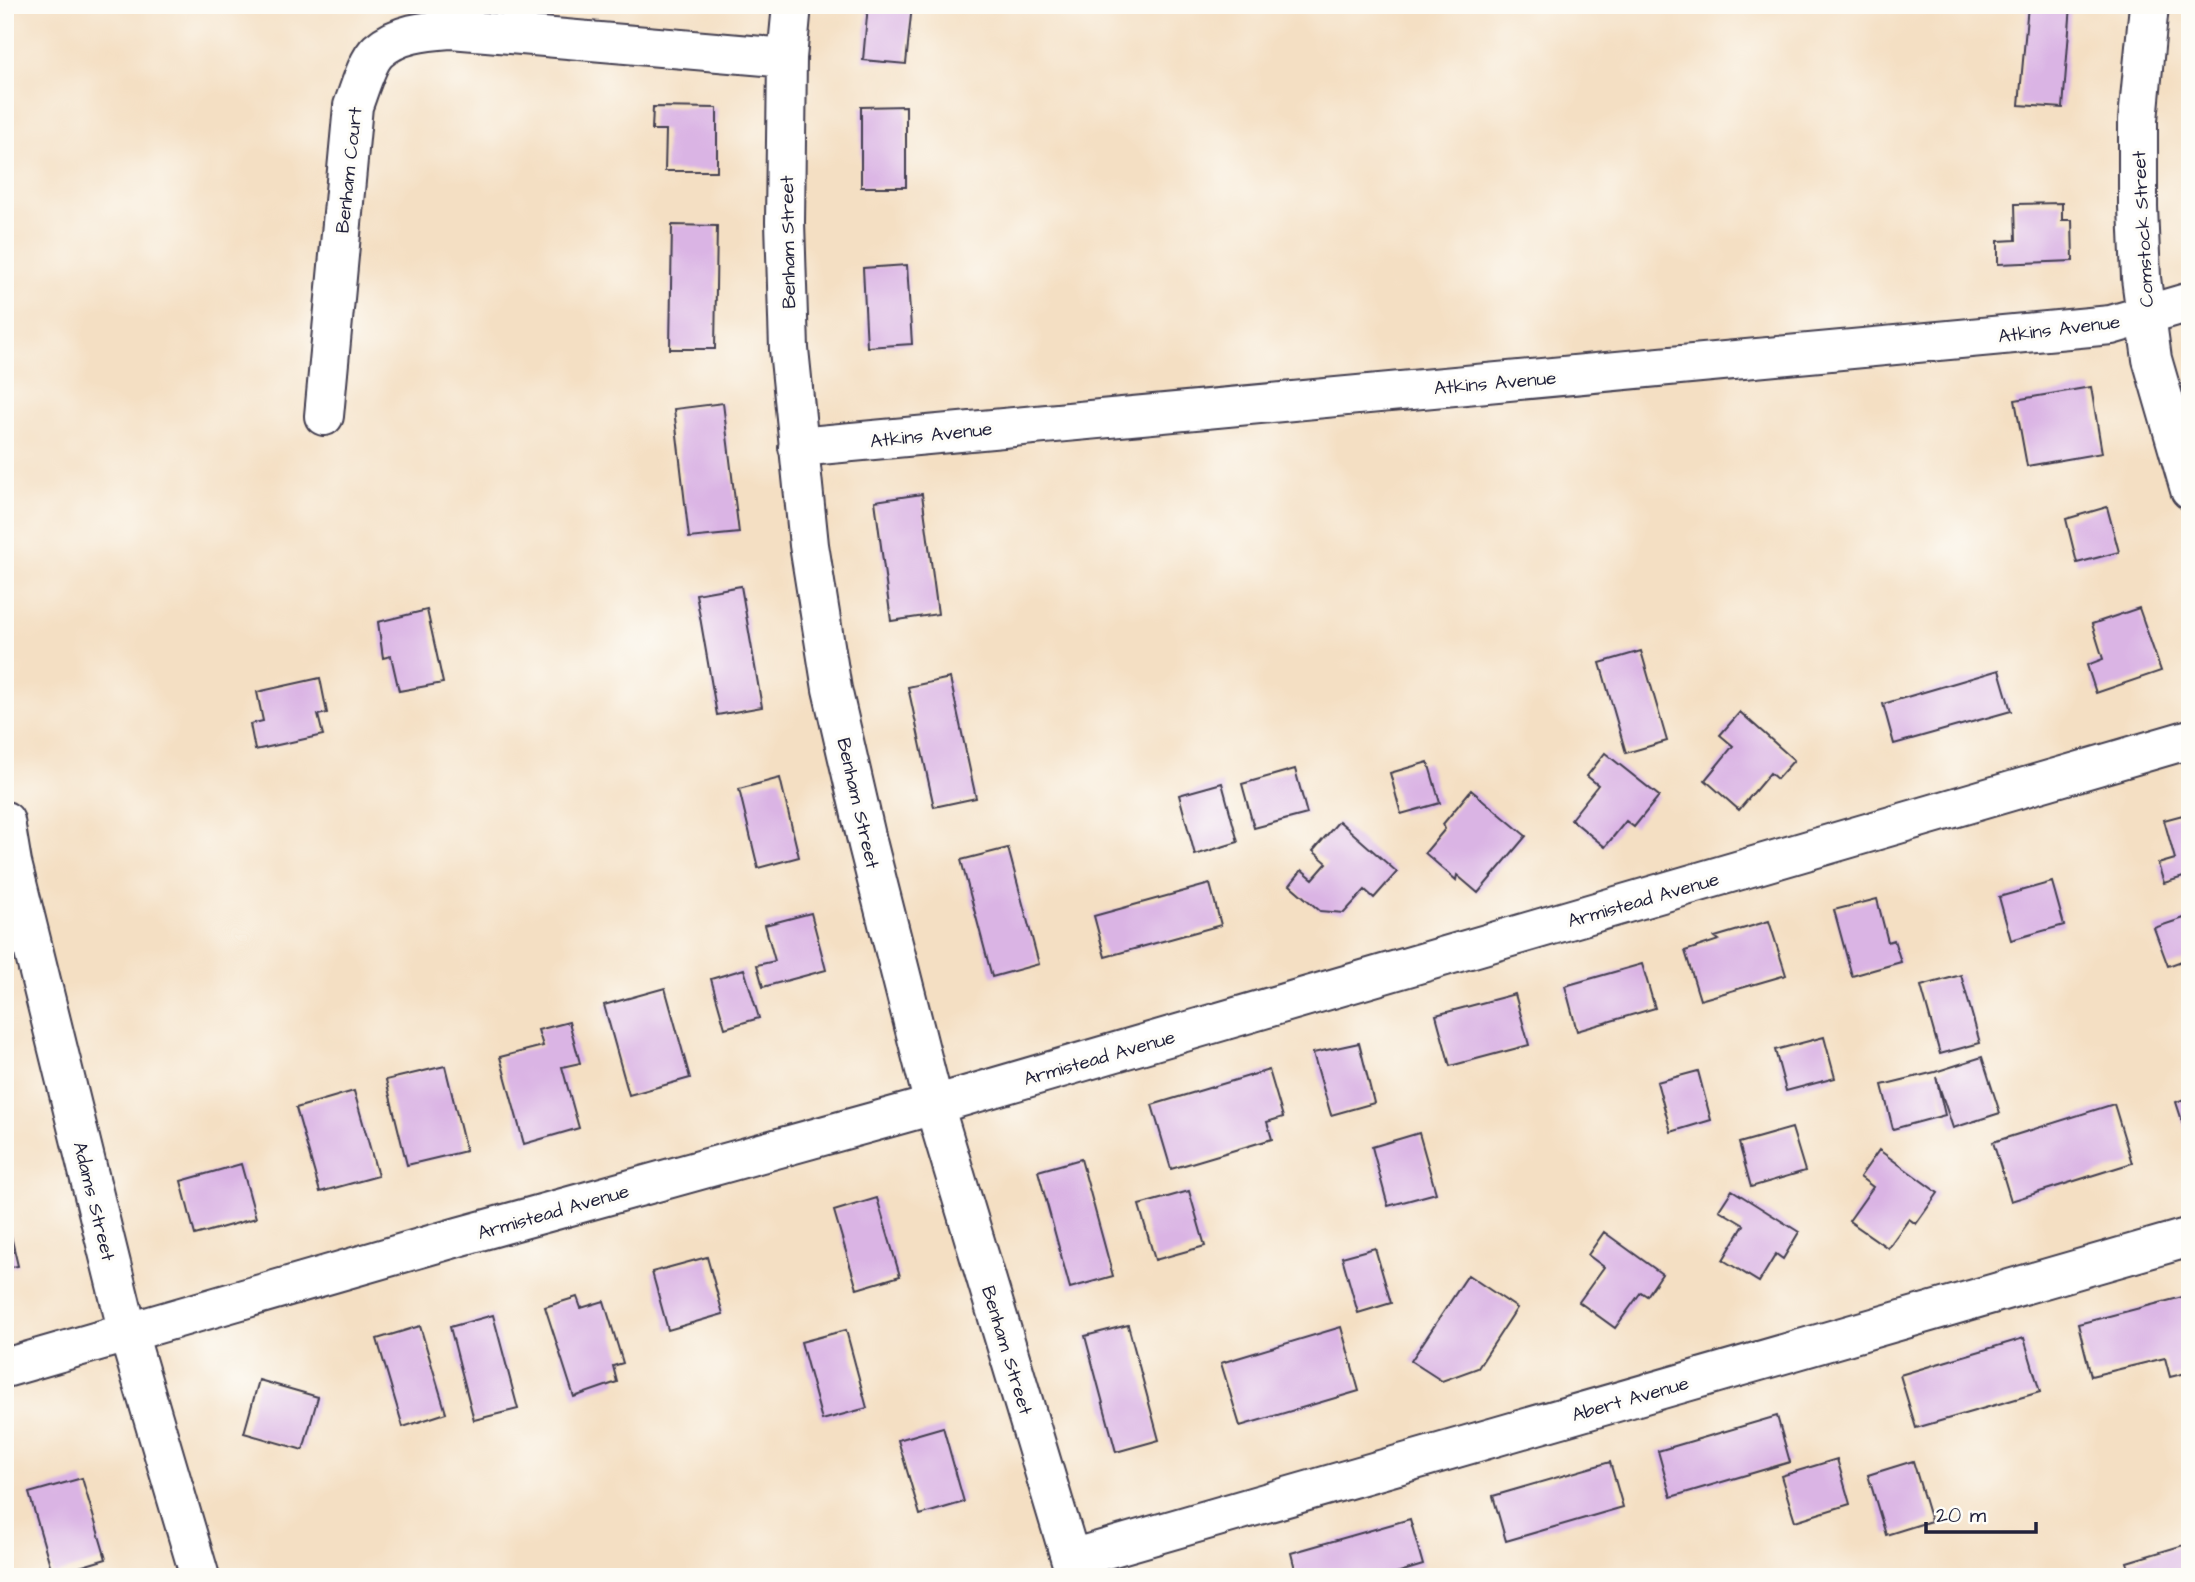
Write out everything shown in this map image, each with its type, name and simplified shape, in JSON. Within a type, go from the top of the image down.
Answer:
[{"type":"street","name":"Benham Street","points":[[792,5],[788,58],[785,222],[789,349],[809,545],[832,689],[871,858],[934,1105],[1073,1568]]},
{"type":"street","name":"Comstock Street","points":[[2149,5],[2138,120],[2141,278],[2152,359],[2190,490]]},
{"type":"street","name":"Benham Court","points":[[324,416],[353,106],[377,51],[397,39],[420,31],[451,29],[788,58]]},
{"type":"street","name":"Atkins Avenue","points":[[798,447],[2111,325],[2190,302]]},
{"type":"street","name":"Armistead Avenue","points":[[5,1368],[472,1233],[934,1105],[2190,739]]},
{"type":"street","name":"Adams Street","points":[[5,821],[12,863],[128,1333],[200,1577]]},
{"type":"street","name":"Abert Avenue","points":[[1073,1568],[2190,1237]]},
{"type":"building","points":[[868,5],[912,5],[906,64],[863,60]]},
{"type":"building","points":[[2028,5],[2071,5],[2063,108],[2019,105]]},
{"type":"building","points":[[906,106],[906,187],[861,187],[861,107]]},
{"type":"building","points":[[653,107],[717,108],[717,171],[665,171],[666,130],[652,130]]},
{"type":"building","points":[[2062,203],[2062,220],[2072,220],[2073,261],[1998,264],[1998,241],[2016,240],[2015,204]]},
{"type":"building","points":[[672,225],[717,226],[715,349],[670,349]]},
{"type":"building","points":[[907,265],[912,344],[867,347],[863,268]]},
{"type":"building","points":[[2091,387],[2102,453],[2027,466],[2015,400]]},
{"type":"building","points":[[723,403],[739,533],[689,538],[674,409]]},
{"type":"building","points":[[922,494],[938,614],[891,621],[875,501]]},
{"type":"building","points":[[2107,507],[2119,552],[2077,563],[2066,519]]},
{"type":"building","points":[[741,586],[762,707],[717,715],[696,594]]},
{"type":"building","points":[[2139,608],[2161,671],[2096,693],[2087,665],[2103,659],[2092,624]]},
{"type":"building","points":[[427,610],[443,683],[399,691],[391,656],[383,658],[378,622]]},
{"type":"building","points":[[1641,651],[1667,741],[1626,753],[1600,663]]},
{"type":"building","points":[[1999,670],[2011,711],[1894,744],[1883,704]]},
{"type":"building","points":[[320,678],[327,713],[318,715],[323,735],[255,750],[250,724],[263,721],[257,692]]},
{"type":"building","points":[[950,678],[976,798],[934,807],[908,687]]},
{"type":"building","points":[[1740,712],[1794,760],[1777,779],[1770,773],[1739,810],[1705,780],[1733,746],[1720,735]]},
{"type":"building","points":[[1605,753],[1659,796],[1634,827],[1626,821],[1605,847],[1571,819],[1598,785],[1587,776]]},
{"type":"building","points":[[1428,762],[1440,803],[1401,814],[1390,773]]},
{"type":"building","points":[[1295,769],[1307,814],[1254,828],[1242,784]]},
{"type":"building","points":[[780,778],[799,857],[758,868],[739,789]]},
{"type":"building","points":[[1222,783],[1238,842],[1195,855],[1179,795]]},
{"type":"building","points":[[1471,790],[1526,836],[1478,893],[1457,875],[1456,880],[1425,853],[1445,829],[1443,824]]},
{"type":"building","points":[[2190,813],[2190,875],[2164,883],[2158,864],[2175,859],[2164,820]]},
{"type":"building","points":[[1339,821],[1397,872],[1374,898],[1365,890],[1344,913],[1320,911],[1290,885],[1302,870],[1313,879],[1327,863],[1313,851]]},
{"type":"building","points":[[1008,848],[1039,964],[992,977],[961,860]]},
{"type":"building","points":[[2052,882],[2064,925],[2011,940],[1999,897]]},
{"type":"building","points":[[1210,884],[1221,925],[1105,957],[1094,916]]},
{"type":"building","points":[[1877,899],[1888,942],[1894,940],[1901,962],[1852,976],[1834,910]]},
{"type":"building","points":[[811,913],[826,970],[763,987],[757,965],[775,961],[765,925]]},
{"type":"building","points":[[2190,916],[2190,958],[2168,966],[2154,928]]},
{"type":"building","points":[[1769,921],[1786,975],[1700,1000],[1685,951],[1719,940],[1715,937]]},
{"type":"building","points":[[1642,964],[1655,1008],[1577,1031],[1565,986]]},
{"type":"building","points":[[744,969],[759,1018],[725,1028],[711,979]]},
{"type":"building","points":[[1961,975],[1980,1043],[1940,1054],[1921,986]]},
{"type":"building","points":[[665,988],[690,1078],[629,1095],[604,1005]]},
{"type":"building","points":[[1515,994],[1529,1045],[1450,1066],[1436,1015]]},
{"type":"building","points":[[569,1022],[580,1063],[562,1067],[579,1128],[524,1144],[500,1057],[543,1046],[538,1030]]},
{"type":"building","points":[[1824,1037],[1835,1078],[1786,1091],[1775,1050]]},
{"type":"building","points":[[1359,1043],[1374,1103],[1331,1115],[1313,1053]]},
{"type":"building","points":[[1982,1057],[2000,1113],[1953,1128],[1936,1077],[1945,1115],[1893,1129],[1882,1085]]},
{"type":"building","points":[[445,1066],[466,1151],[407,1165],[386,1080]]},
{"type":"building","points":[[1269,1070],[1283,1117],[1267,1122],[1272,1139],[1171,1169],[1152,1105]]},
{"type":"building","points":[[1698,1071],[1711,1120],[1671,1132],[1657,1082]]},
{"type":"building","points":[[354,1091],[378,1176],[320,1192],[296,1108]]},
{"type":"building","points":[[2190,1097],[2190,1142],[2189,1142],[2176,1102]]},
{"type":"building","points":[[2114,1104],[2132,1163],[2011,1201],[1993,1142]]},
{"type":"building","points":[[1792,1128],[1805,1171],[1751,1187],[1739,1143]]},
{"type":"building","points":[[1419,1133],[1436,1193],[1388,1206],[1372,1147]]},
{"type":"building","points":[[1879,1150],[1938,1193],[1916,1224],[1909,1219],[1888,1248],[1849,1221],[1873,1187],[1860,1177]]},
{"type":"building","points":[[1081,1159],[1113,1276],[1070,1288],[1038,1171]]},
{"type":"building","points":[[241,1164],[256,1218],[195,1235],[181,1181]]},
{"type":"building","points":[[1732,1190],[1799,1232],[1783,1259],[1776,1254],[1759,1282],[1723,1260],[1744,1225],[1719,1210]]},
{"type":"building","points":[[1189,1191],[1205,1246],[1155,1260],[1139,1205]]},
{"type":"building","points":[[877,1198],[900,1276],[857,1289],[834,1211]]},
{"type":"building","points":[[5,1210],[18,1266],[5,1268]]},
{"type":"building","points":[[1604,1232],[1662,1274],[1647,1296],[1641,1292],[1615,1328],[1579,1302],[1604,1267],[1588,1255]]},
{"type":"building","points":[[1375,1248],[1391,1303],[1358,1313],[1342,1257]]},
{"type":"building","points":[[707,1257],[723,1314],[668,1330],[652,1272]]},
{"type":"building","points":[[1468,1275],[1517,1308],[1478,1368],[1442,1381],[1411,1361]]},
{"type":"building","points":[[2190,1295],[2190,1372],[2170,1377],[2165,1358],[2091,1376],[2078,1324]]},
{"type":"building","points":[[577,1297],[581,1308],[604,1301],[623,1363],[613,1366],[617,1382],[574,1397],[545,1307]]},
{"type":"building","points":[[493,1315],[518,1409],[474,1420],[450,1327]]},
{"type":"building","points":[[1128,1325],[1159,1440],[1116,1452],[1085,1336]]},
{"type":"building","points":[[420,1326],[446,1413],[403,1427],[377,1339]]},
{"type":"building","points":[[1341,1327],[1359,1391],[1240,1426],[1221,1363]]},
{"type":"building","points":[[846,1330],[867,1408],[822,1420],[801,1342]]},
{"type":"building","points":[[2024,1338],[2040,1392],[1916,1428],[1900,1375]]},
{"type":"building","points":[[259,1380],[318,1397],[303,1450],[244,1433]]},
{"type":"building","points":[[1777,1416],[1790,1462],[1671,1497],[1658,1451]]},
{"type":"building","points":[[943,1427],[964,1502],[920,1515],[898,1440]]},
{"type":"building","points":[[1837,1459],[1850,1504],[1795,1521],[1781,1476]]},
{"type":"building","points":[[1913,1461],[1931,1521],[1886,1535],[1868,1475]]},
{"type":"building","points":[[1610,1462],[1623,1507],[1506,1541],[1493,1496]]},
{"type":"building","points":[[82,1478],[106,1559],[53,1575],[29,1493]]},
{"type":"building","points":[[1410,1519],[1423,1565],[1383,1577],[1297,1577],[1291,1553]]},
{"type":"building","points":[[2190,1543],[2190,1577],[2131,1577],[2127,1562]]}]
